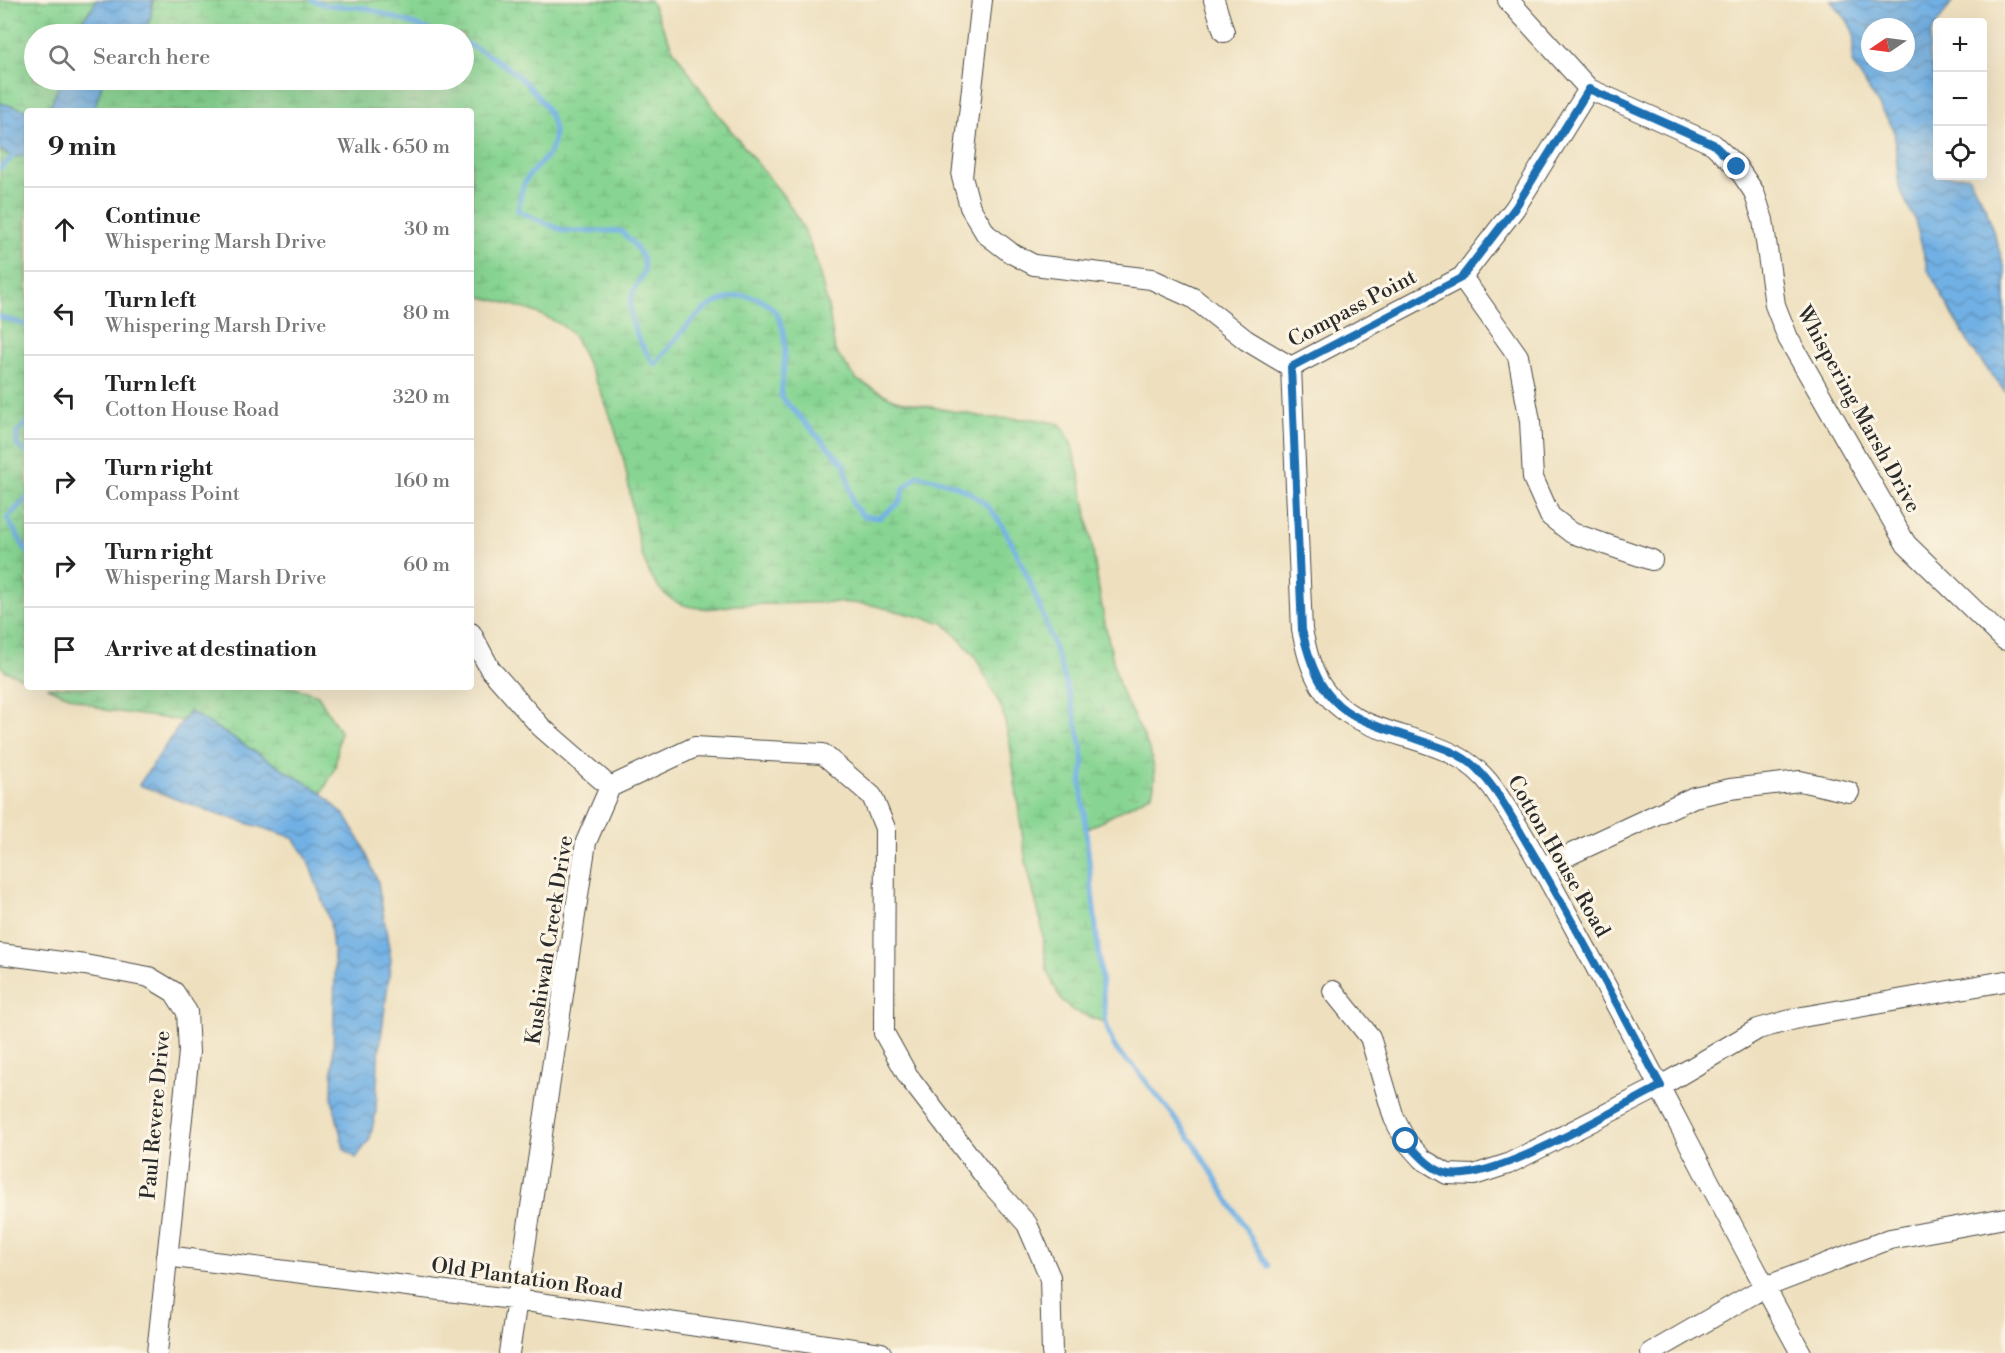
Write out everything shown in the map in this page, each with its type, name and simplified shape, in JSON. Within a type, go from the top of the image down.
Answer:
[{"type":"street","name":"Compass Point","points":[[982,0],[962,177],[970,207],[986,234],[1011,253],[1035,265],[1151,279],[1193,298],[1246,340],[1291,367],[1461,278],[1515,208],[1589,89]]},
{"type":"street","points":[[1214,0],[1224,32]]},
{"type":"street","name":"Whispering Marsh Drive","points":[[1508,0],[1589,89],[1713,144],[1737,167],[1755,192],[1763,220],[1775,305],[1788,338],[1906,544],[2005,640]]},
{"type":"street","points":[[1461,278],[1518,356],[1530,421],[1533,478],[1550,516],[1572,533],[1652,560]]},
{"type":"street","name":"Cotton House Road","points":[[1291,367],[1302,630],[1309,662],[1317,678],[1337,704],[1359,721],[1451,751],[1474,766],[1492,787],[1541,868],[1661,1086],[1765,1287],[1802,1353]]},
{"type":"street","points":[[474,639],[490,669],[527,710],[610,787],[695,747],[823,754],[872,796],[885,828],[884,1033],[908,1076],[990,1183],[1027,1224],[1050,1276],[1052,1353]]},
{"type":"street","points":[[1541,868],[1694,797],[1730,789],[1800,781],[1849,792]]},
{"type":"street","name":"Kushiwah Creek Drive","points":[[509,1353],[519,1300],[586,842],[610,787]]},
{"type":"street","name":"Paul Revere Drive","points":[[0,954],[86,965],[149,977],[174,992],[187,1012],[189,1052],[157,1353]]},
{"type":"street","points":[[1333,991],[1370,1037],[1394,1118],[1406,1141],[1422,1159],[1447,1174],[1474,1174],[1508,1164],[1661,1086],[1758,1029],[1802,1017],[2005,981]]},
{"type":"street","points":[[1652,1353],[1765,1287],[1890,1239],[2005,1218]]},
{"type":"street","name":"Old Plantation Road","points":[[166,1256],[519,1300],[881,1353]]},
{"type":"green space","points":[[0,0],[97,0],[80,24],[24,24],[24,90],[57,90],[51,105],[23,109],[0,103]]},
{"type":"green space","points":[[153,0],[650,0],[673,49],[717,113],[785,198],[804,229],[817,263],[829,311],[835,351],[857,380],[895,400],[989,418],[1034,419],[1060,424],[1070,441],[1079,474],[1117,676],[1123,695],[1146,743],[1154,769],[1152,794],[1087,829],[1106,1023],[1072,1010],[1060,998],[1047,971],[1041,922],[1026,862],[1010,744],[1002,709],[975,656],[944,623],[872,605],[840,602],[700,608],[675,601],[658,586],[646,565],[638,540],[623,457],[608,409],[574,338],[569,331],[549,318],[509,304],[474,296],[474,108],[94,108],[99,90],[474,90],[474,24],[147,24]]},
{"type":"green space","points":[[0,150],[13,157],[24,156],[24,679],[5,671],[0,665]]},
{"type":"green space","points":[[54,690],[302,690],[318,695],[340,732],[335,768],[322,793],[189,711],[183,721],[105,710]]},
{"type":"water","points":[[97,0],[153,0],[147,24],[80,24]]},
{"type":"water","points":[[1830,0],[1953,0],[1941,18],[1933,18],[1931,33],[1929,54],[1933,71],[1933,180],[1970,180],[1986,208],[2005,269],[2005,392],[1972,349],[1928,270],[1915,220],[1899,188],[1894,129],[1852,63],[1854,34],[1847,20]]},
{"type":"water","points":[[57,90],[100,90],[95,108],[30,108],[51,105]]},
{"type":"water","points":[[0,103],[23,109],[24,156],[13,157],[0,150]]},
{"type":"water","points":[[189,711],[322,793],[346,817],[362,844],[378,882],[391,960],[378,1062],[376,1111],[370,1139],[356,1158],[344,1149],[332,1098],[335,969],[330,922],[307,858],[292,837],[214,813],[139,785]]},
{"type":"waterway","points":[[312,0],[326,5],[367,8],[413,24]]},
{"type":"waterway","points":[[474,47],[493,58],[525,82],[548,112],[553,127],[551,149],[524,183],[518,211],[564,231],[621,231],[635,246],[642,258],[644,268],[631,301],[631,314],[640,341],[655,364],[686,327],[705,309],[728,298],[753,297],[767,304],[776,313],[782,325],[785,354],[781,397],[845,465],[853,505],[863,516],[879,518],[900,502],[904,488],[918,475],[963,489],[987,506],[1001,524],[1032,587],[1071,700],[1079,732],[1083,759],[1081,783],[1106,1023],[1110,1036],[1118,1052],[1133,1065],[1194,1143],[1268,1266]]},
{"type":"waterway","points":[[0,168],[13,157]]},
{"type":"waterway","points":[[0,317],[24,324]]},
{"type":"waterway","points":[[24,426],[17,432],[17,445],[24,451]]},
{"type":"waterway","points":[[24,501],[7,518],[24,547]]},
{"type":"route","points":[[1406,1141],[1422,1159],[1447,1174],[1474,1174],[1508,1164],[1661,1086],[1541,868],[1492,787],[1474,766],[1451,751],[1359,721],[1337,704],[1322,686],[1309,662],[1302,630],[1291,367],[1461,278],[1515,208],[1589,89],[1713,144],[1737,167]]}]
